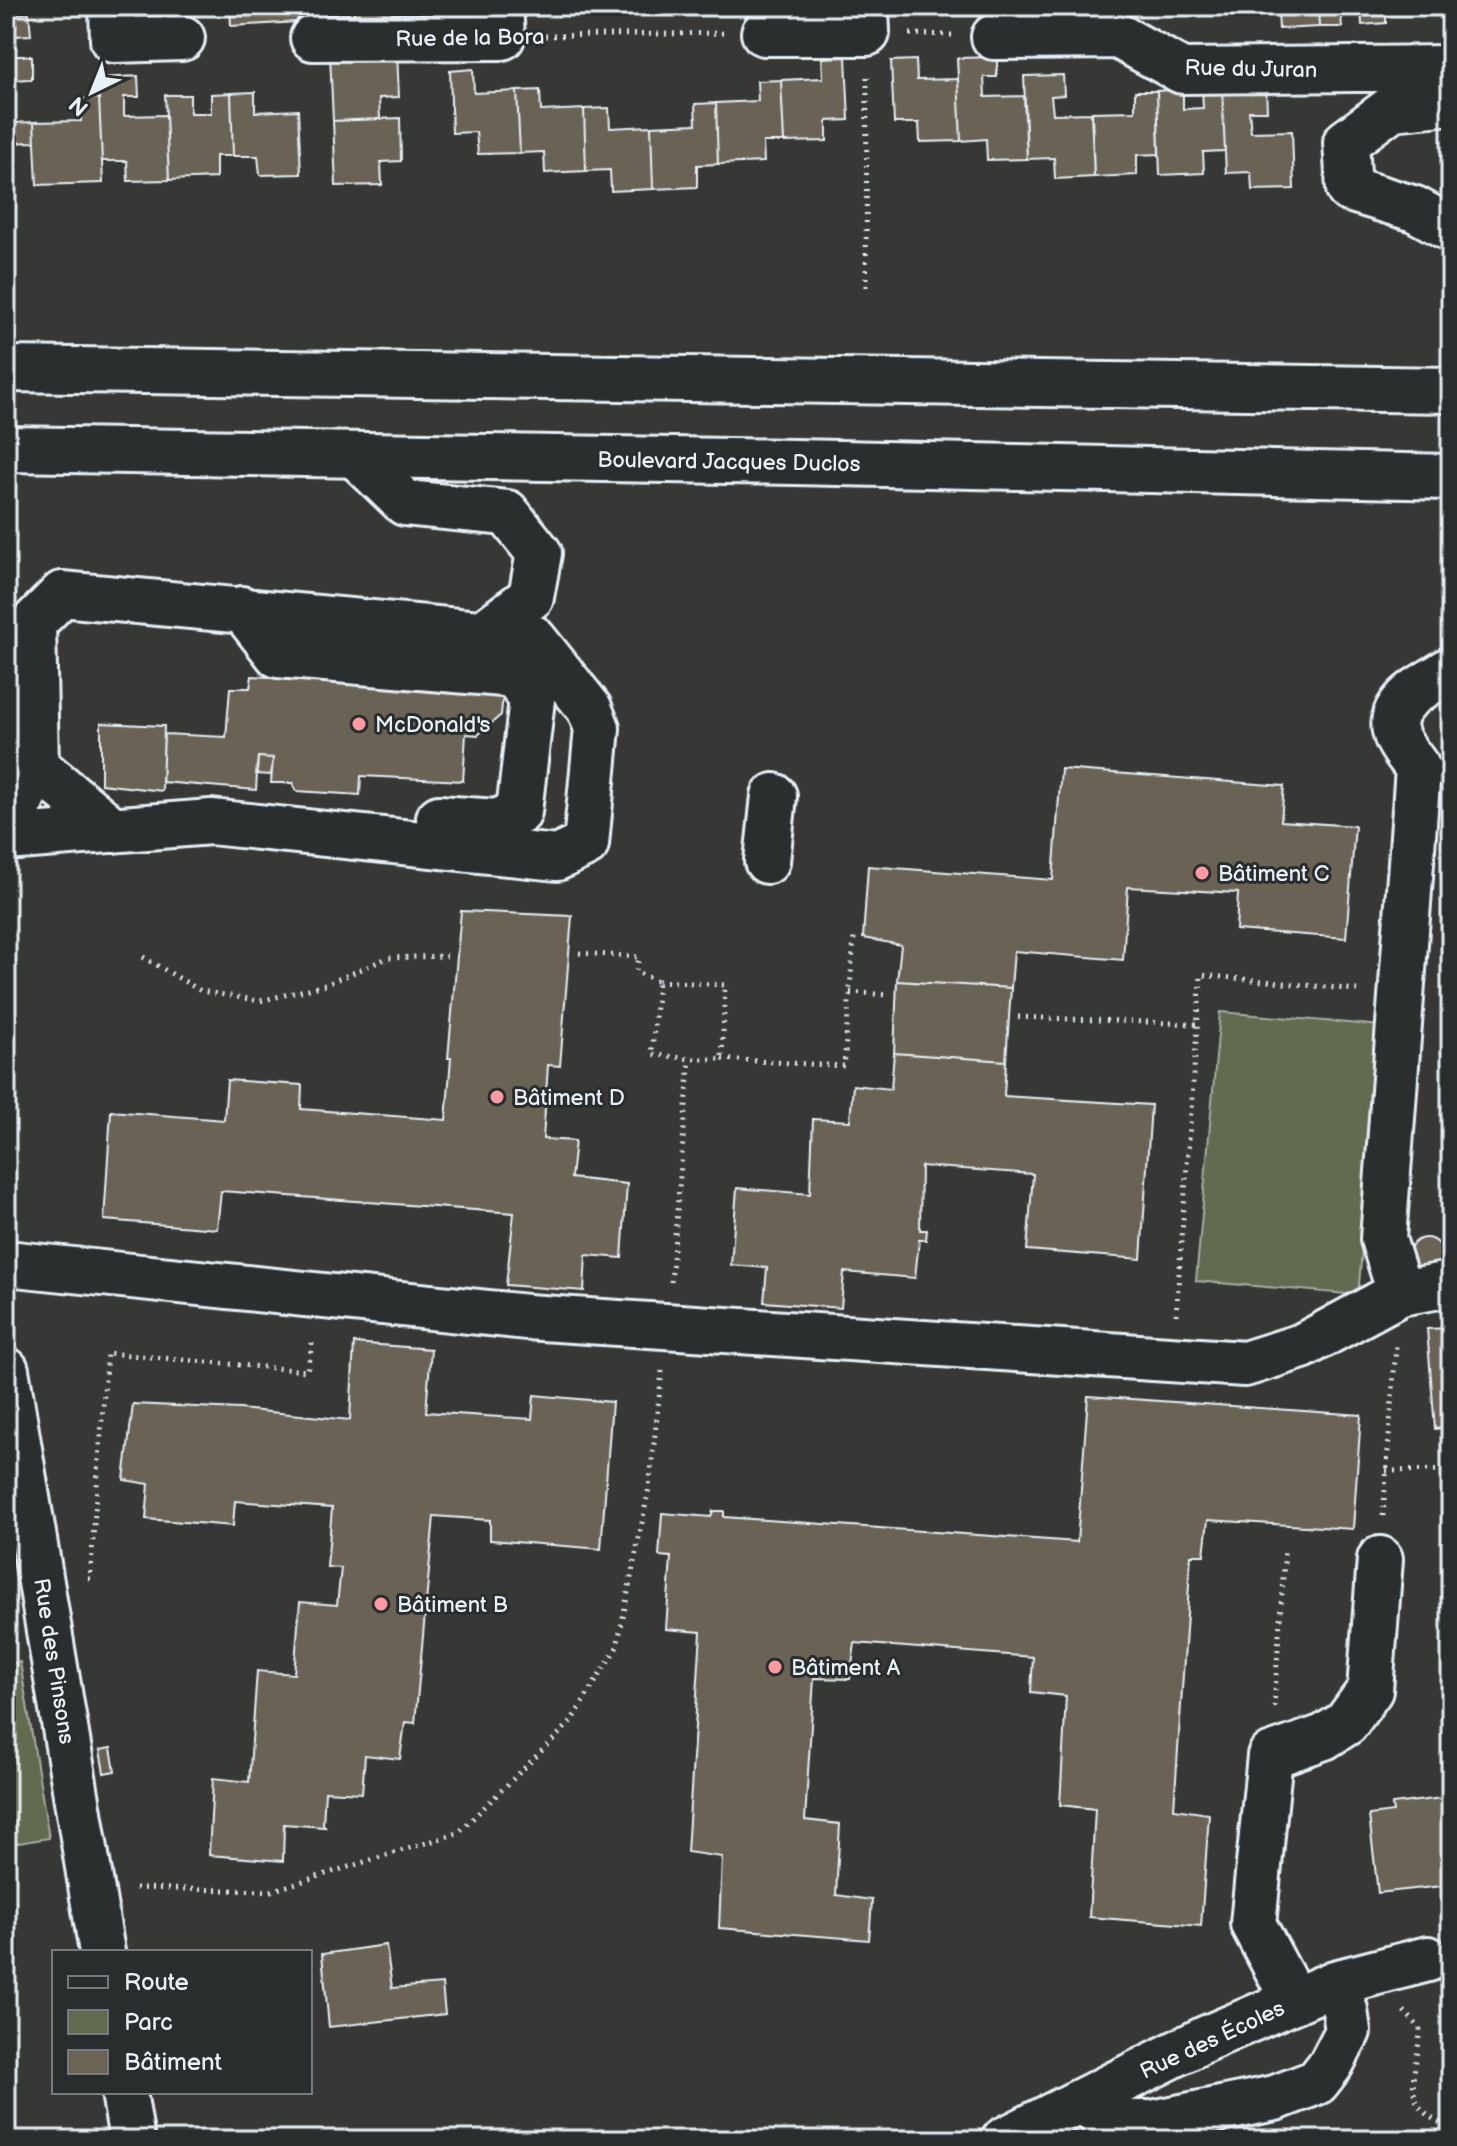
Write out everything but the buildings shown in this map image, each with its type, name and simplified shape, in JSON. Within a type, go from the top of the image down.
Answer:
[{"type":"street","points":[[112,6],[113,40],[182,38]]},
{"type":"street","points":[[764,33],[866,19]]},
{"type":"street","name":"Rue de la Bora","points":[[313,38],[501,21]]},
{"type":"street","name":"Rue du Juran","points":[[994,37],[1118,36],[1182,71],[1451,68]]},
{"type":"street","points":[[1451,102],[1392,108],[1346,142],[1349,189],[1415,209],[1451,229]]},
{"type":"street","points":[[10,374],[1451,390]]},
{"type":"street","name":"Boulevard Jacques Duclos","points":[[6,449],[1451,477]]},
{"type":"street","points":[[355,455],[405,503],[507,513],[539,553],[531,597],[482,634]]},
{"type":"street","points":[[62,594],[482,634],[533,638],[589,708],[597,728],[586,844],[557,858],[211,822],[6,838],[36,766],[33,623],[62,594]]},
{"type":"street","points":[[211,822],[263,805],[497,822],[519,812],[532,699],[515,675],[278,655],[242,609]]},
{"type":"street","points":[[1400,1293],[1383,1239],[1418,769],[1396,736],[1395,714],[1405,699],[1451,669]]},
{"type":"street","points":[[36,766],[113,830]]},
{"type":"street","points":[[767,861],[774,796]]},
{"type":"street","points":[[6,1263],[527,1317],[1245,1364],[1302,1346],[1400,1293],[1451,1284]]},
{"type":"street","name":"Rue des Pinsons","points":[[6,1370],[10,1415],[42,1583],[102,1950]]},
{"type":"street","points":[[1294,2001],[1253,1924],[1270,1756],[1324,1737],[1335,1730],[1353,1715],[1370,1690],[1380,1559]]},
{"type":"street","name":"Rue des Écoles","points":[[1004,2140],[1205,2039],[1335,1983],[1428,1959]]},
{"type":"street","points":[[1089,2098],[1101,2117],[1123,2123],[1152,2123],[1275,2098],[1317,2082],[1331,2064],[1348,2031],[1345,2010],[1335,1983]]},
{"type":"street","points":[[124,2094],[132,2140]]},
{"type":"path","points":[[866,287],[866,19],[994,37]]},
{"type":"path","name":"Rue de la Bora","points":[[501,21],[764,33]]},
{"type":"path","points":[[658,981],[652,1054],[690,1059],[844,1066],[854,937]]},
{"type":"path","points":[[579,953],[639,957],[636,972],[658,981],[725,985],[722,1059]]},
{"type":"path","points":[[143,957],[201,991],[260,1001],[325,985],[387,958],[447,956]]},
{"type":"path","points":[[1173,1359],[1201,975],[1401,995]]},
{"type":"path","points":[[850,992],[888,995]]},
{"type":"path","points":[[1018,1017],[1197,1024]]},
{"type":"path","points":[[92,1890],[271,1891],[458,1833],[570,1723],[617,1647],[649,1488],[667,1326],[690,1059]]},
{"type":"path","points":[[1380,1559],[1400,1293]]},
{"type":"path","points":[[42,1583],[90,1579],[107,1353],[307,1371],[320,1295]]},
{"type":"path","points":[[1386,1471],[1451,1470]]},
{"type":"path","points":[[1270,1756],[1285,1548]]},
{"type":"path","points":[[1385,1970],[1391,1992],[1400,2007],[1420,2028],[1411,2085],[1416,2098],[1426,2113],[1438,2123],[1451,2127]]},
{"type":"green space","points":[[1220,1012],[1382,1026],[1358,1295],[1196,1281]]},
{"type":"green space","points":[[20,1662],[49,1838],[6,1845],[6,1665]]},
{"type":"place","name":"McDonald's","points":[[359,724]]},
{"type":"place","name":"Bâtiment C","points":[[1202,873]]},
{"type":"place","name":"Bâtiment D","points":[[497,1097]]},
{"type":"place","name":"Bâtiment B","points":[[381,1604]]},
{"type":"place","name":"Bâtiment A","points":[[775,1667]]}]
